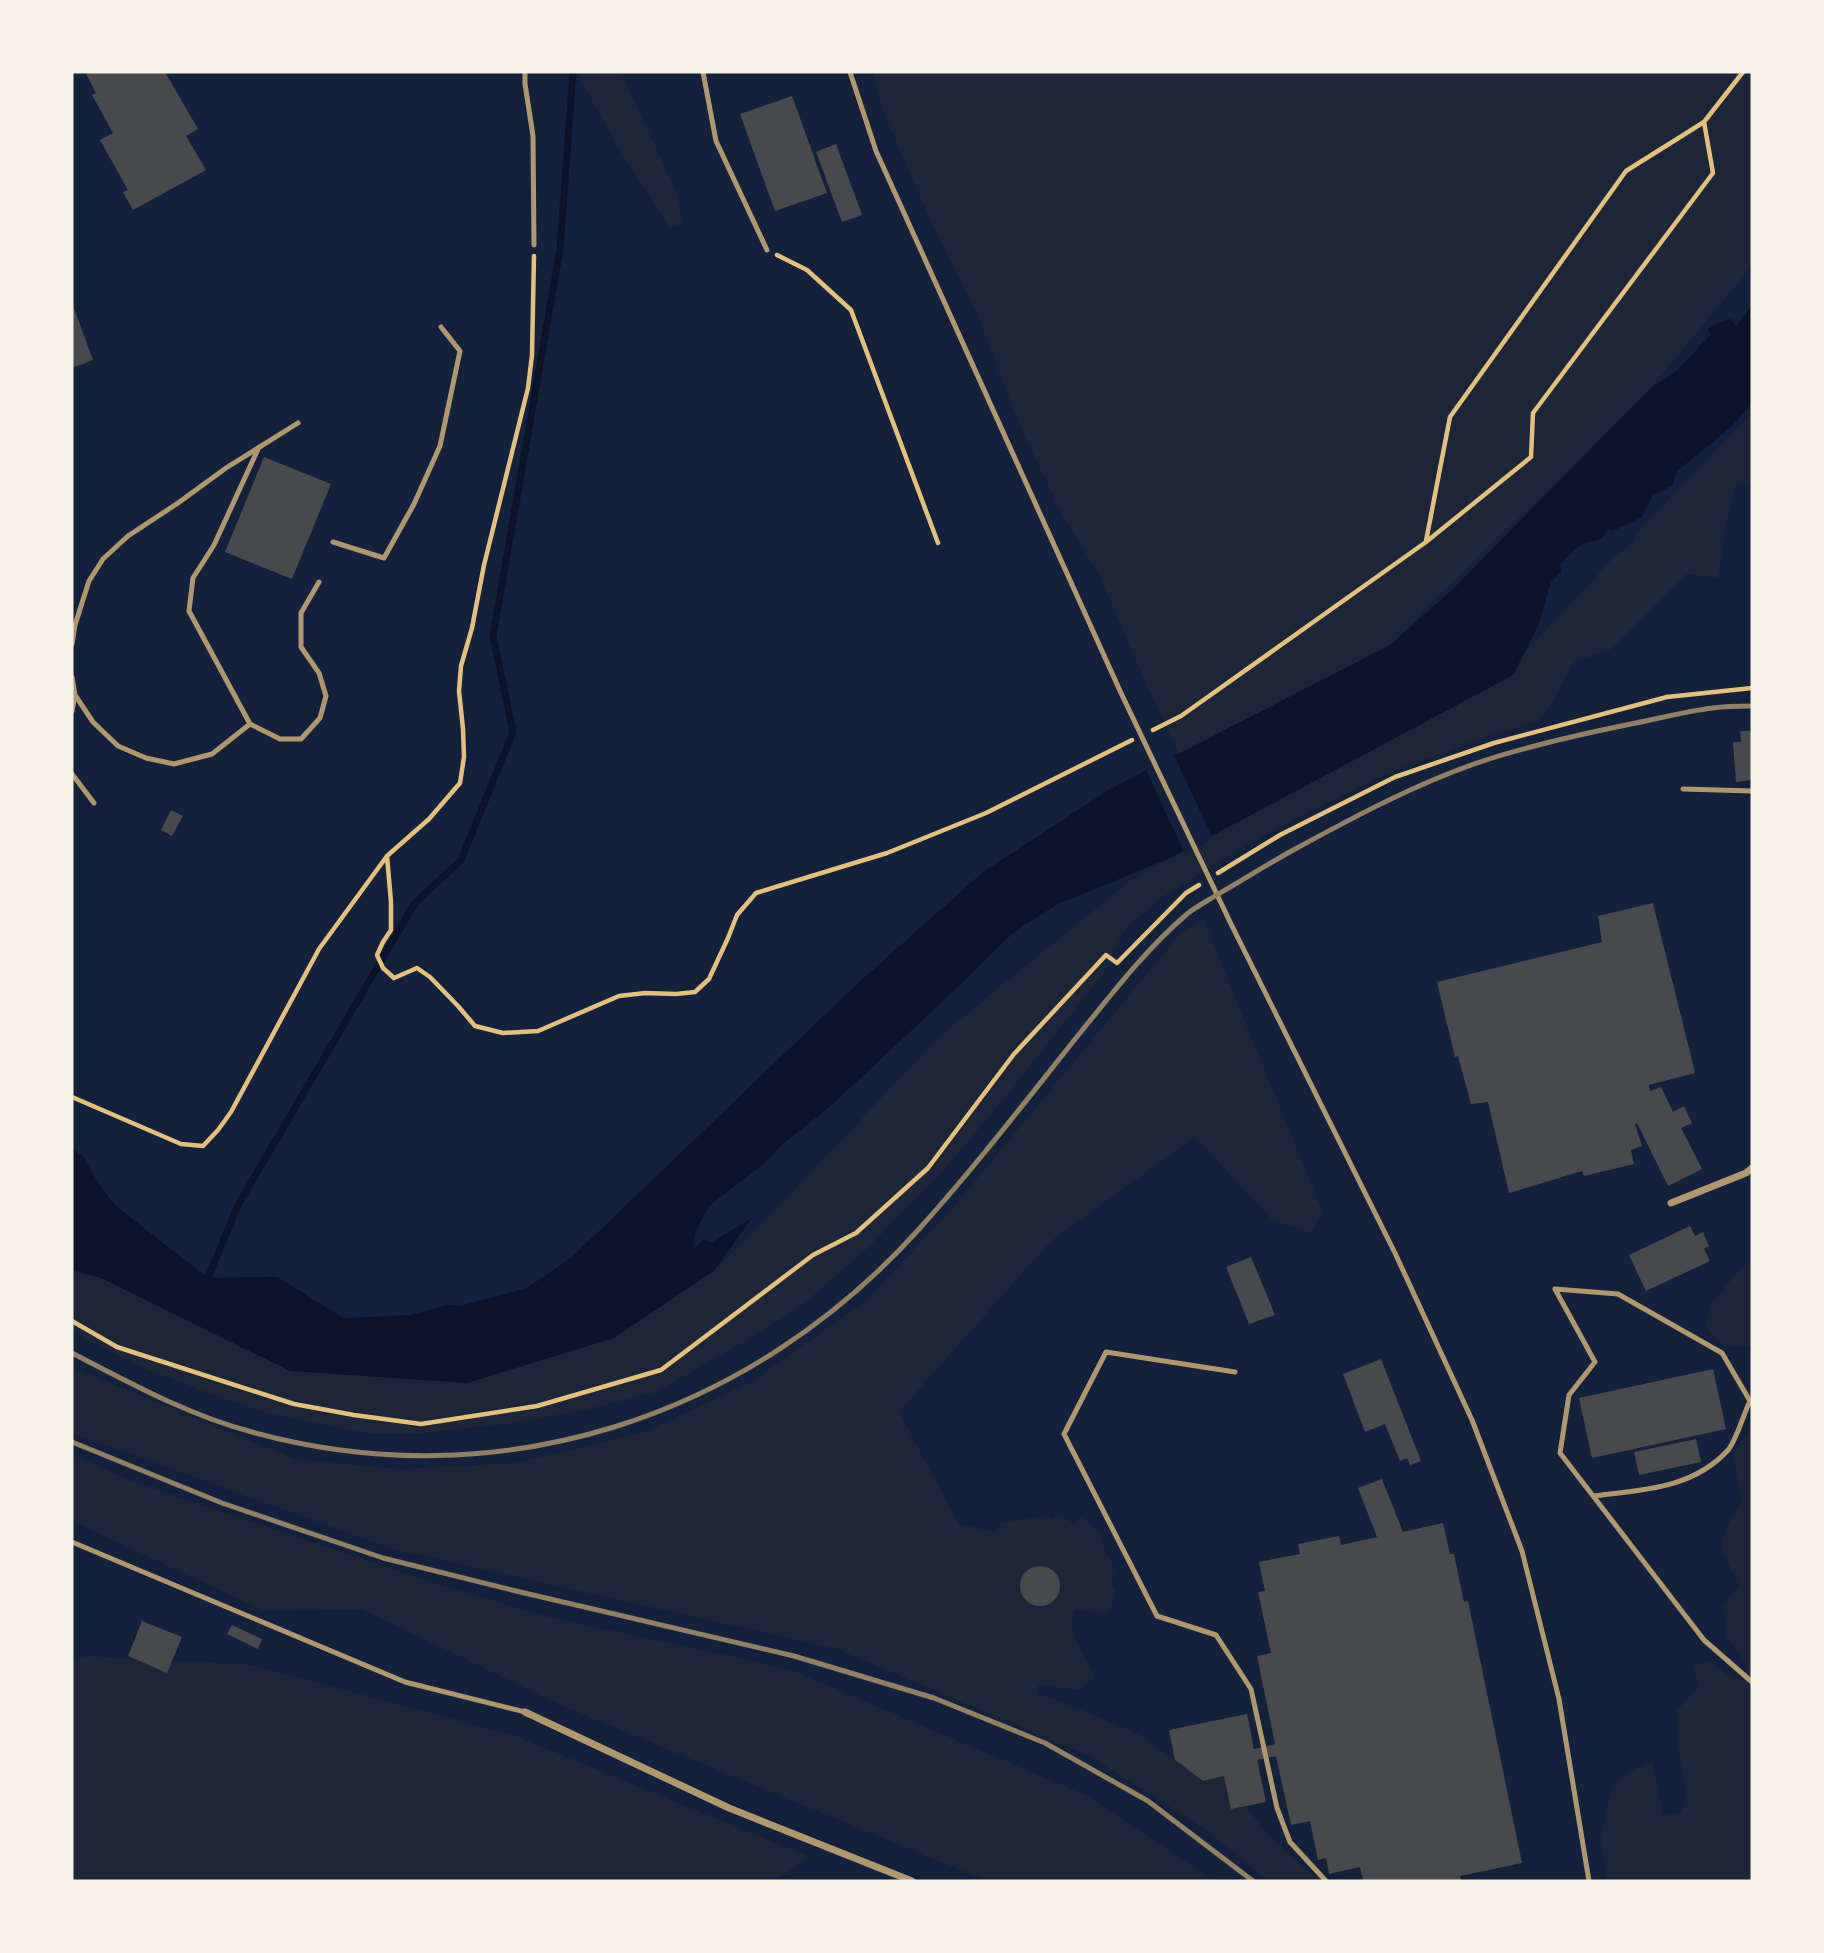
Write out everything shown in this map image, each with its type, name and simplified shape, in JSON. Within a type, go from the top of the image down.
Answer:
[{"type":"street","points":[[1671,1203],[1746,1173],[1752,1168]]},
{"type":"street","points":[[525,1712],[729,1808],[912,1881]]},
{"type":"lane","points":[[525,72],[533,136],[534,245]]},
{"type":"lane","points":[[703,72],[716,141],[767,250]]},
{"type":"lane","points":[[850,72],[876,151],[1121,693],[1231,925],[1389,1241],[1472,1419],[1517,1539],[1559,1699],[1589,1881]]},
{"type":"lane","points":[[332,542],[384,558],[414,504],[440,446],[460,351],[441,327]]},
{"type":"lane","points":[[72,644],[89,581],[103,559],[128,537],[226,468],[298,423]]},
{"type":"lane","points":[[259,447],[214,545],[193,578],[189,611],[250,724],[280,739],[302,738],[320,718],[326,696],[318,673],[301,647],[301,613],[319,582]]},
{"type":"lane","points":[[72,677],[75,695],[72,711]]},
{"type":"lane","points":[[75,695],[93,722],[118,746],[146,758],[174,764],[212,754],[250,724]]},
{"type":"lane","points":[[72,774],[94,803]]},
{"type":"lane","points":[[1683,789],[1752,792]]},
{"type":"lane","points":[[1593,1496],[1672,1485],[1702,1472],[1729,1449],[1750,1401],[1722,1353],[1618,1294],[1555,1289],[1595,1362],[1569,1395],[1560,1453],[1593,1496],[1704,1640],[1752,1682]]},
{"type":"lane","points":[[1235,1372],[1106,1352],[1064,1434],[1157,1616],[1216,1635],[1251,1689],[1277,1808],[1290,1842],[1326,1881]]},
{"type":"lane","points":[[72,1542],[405,1682],[525,1712]]},
{"type":"path","points":[[1426,542],[1450,417],[1626,171],[1704,122],[1743,72]]},
{"type":"path","points":[[387,856],[391,930],[377,955],[383,968],[394,978],[417,968],[430,977],[475,1026],[503,1033],[538,1031],[619,996],[695,992],[709,979],[737,915],[756,893],[887,853],[986,813],[1181,716],[1426,542],[1531,457],[1533,413],[1713,173],[1704,122]]},
{"type":"path","points":[[72,1097],[181,1144],[203,1146],[231,1112],[319,949],[387,856],[429,820],[460,783],[464,757],[459,691],[461,666],[472,628],[533,355],[534,245]]},
{"type":"path","points":[[767,250],[807,270],[851,310],[939,543]]},
{"type":"path","points":[[72,1321],[117,1347],[294,1404],[421,1424],[537,1406],[661,1370],[813,1255],[856,1233],[928,1168],[1014,1054],[1106,955],[1117,963],[1186,892],[1280,835],[1395,777],[1494,743],[1667,697],[1752,688]]},
{"type":"shaded area","points":[[577,72],[622,72],[677,193],[683,224],[669,227],[615,143]]},
{"type":"shaded area","points":[[872,72],[1752,72],[1752,266],[1651,388],[1390,645],[1179,754],[1098,573],[1064,518],[1019,424],[977,313],[931,221],[884,114]]},
{"type":"shaded area","points":[[1752,305],[1752,404],[1731,427],[1676,472],[1673,485],[1652,496],[1642,517],[1613,531],[1608,529],[1602,538],[1582,544],[1560,565],[1561,572],[1551,582],[1539,624],[1513,675],[1170,858],[1056,905],[1013,933],[826,1110],[784,1143],[765,1163],[709,1206],[696,1231],[693,1249],[704,1240],[712,1242],[752,1218],[714,1271],[614,1338],[467,1383],[290,1371],[101,1278],[72,1270],[72,1149],[83,1156],[100,1186],[116,1206],[208,1278],[277,1277],[344,1318],[411,1315],[446,1305],[460,1306],[527,1288],[572,1257],[858,983],[983,872],[1110,789],[1390,645],[1451,591],[1651,388],[1678,370],[1711,334],[1708,329],[1731,319],[1736,326]]},
{"type":"shaded area","points":[[1752,413],[1752,483],[1737,484],[1726,523],[1718,578],[1686,574],[1610,650],[1574,662],[1552,704],[1539,720],[1384,775],[1233,853],[1164,896],[1126,928],[1101,976],[1009,1093],[942,1172],[868,1248],[800,1307],[656,1392],[581,1411],[513,1423],[425,1433],[367,1433],[267,1413],[205,1392],[137,1365],[72,1331],[72,1271],[101,1278],[286,1369],[714,1271],[942,1034],[1131,880],[1513,675],[1526,651],[1614,557],[1634,542],[1637,532]]},
{"type":"shaded area","points":[[1203,918],[1323,1213],[1311,1233],[1271,1219],[1195,1137],[1051,1241],[899,1412],[959,1524],[995,1532],[1002,1522],[1048,1516],[1052,1519],[1059,1514],[1074,1524],[1082,1517],[1102,1534],[1102,1544],[1117,1573],[1111,1579],[1116,1590],[1111,1609],[1106,1613],[1075,1610],[1071,1627],[1095,1676],[1082,1690],[1038,1685],[1037,1693],[1140,1735],[1203,1781],[1224,1776],[1273,1839],[1319,1881],[1268,1881],[1202,1827],[1091,1757],[837,1649],[393,1549],[72,1433],[72,1367],[295,1459],[399,1469],[515,1463],[647,1431],[753,1381],[867,1300],[954,1206],[1180,934]]},
{"type":"shaded area","points":[[1752,1262],[1752,1345],[1730,1346],[1720,1342],[1706,1325],[1712,1302],[1745,1264]]},
{"type":"shaded area","points":[[1752,1425],[1752,1881],[1608,1881],[1600,1840],[1613,1785],[1627,1773],[1652,1761],[1663,1815],[1681,1813],[1686,1797],[1678,1744],[1677,1711],[1699,1686],[1694,1666],[1710,1660],[1726,1674],[1744,1682],[1747,1665],[1727,1637],[1723,1605],[1739,1586],[1720,1546],[1742,1501],[1733,1455]]},
{"type":"shaded area","points":[[72,1454],[129,1480],[419,1578],[548,1617],[789,1669],[1088,1796],[1214,1881],[987,1881],[565,1707],[361,1609],[262,1610],[72,1521]]},
{"type":"shaded area","points":[[88,1656],[252,1665],[513,1735],[810,1857],[774,1881],[72,1881],[72,1660]]},
{"type":"pier","points":[[1173,753],[1213,839],[1185,854],[1145,768]]},
{"type":"building","points":[[165,72],[198,129],[186,136],[206,170],[133,210],[123,192],[128,190],[100,140],[113,133],[92,95],[96,93],[86,74]]},
{"type":"building","points":[[792,96],[827,193],[775,211],[740,114]]},
{"type":"building","points":[[836,144],[862,215],[842,222],[816,152]]},
{"type":"building","points":[[72,303],[93,360],[72,368]]},
{"type":"building","points":[[264,457],[331,484],[292,579],[225,552]]},
{"type":"building","points":[[1740,731],[1752,731],[1752,780],[1736,782],[1733,742],[1741,742]]},
{"type":"building","points":[[171,810],[183,816],[172,836],[161,830]]},
{"type":"building","points":[[1653,903],[1695,1073],[1649,1085],[1650,1091],[1661,1087],[1673,1112],[1684,1106],[1692,1123],[1681,1128],[1702,1169],[1668,1186],[1637,1123],[1635,1124],[1642,1146],[1631,1150],[1634,1164],[1584,1176],[1582,1171],[1509,1193],[1488,1102],[1471,1104],[1458,1056],[1455,1057],[1437,982],[1602,942],[1598,916]]},
{"type":"building","points":[[1690,1226],[1695,1236],[1703,1232],[1709,1246],[1704,1249],[1710,1261],[1646,1291],[1629,1255]]},
{"type":"building","points":[[1251,1257],[1275,1315],[1249,1324],[1226,1267]]},
{"type":"building","points":[[1381,1359],[1421,1461],[1410,1465],[1407,1458],[1400,1461],[1385,1424],[1365,1432],[1343,1374]]},
{"type":"building","points":[[1713,1369],[1726,1429],[1592,1458],[1579,1398]]},
{"type":"building","points":[[1696,1439],[1701,1462],[1639,1475],[1634,1452]]},
{"type":"building","points":[[1382,1479],[1403,1532],[1443,1523],[1450,1554],[1454,1554],[1464,1602],[1468,1601],[1522,1863],[1460,1876],[1462,1881],[1363,1881],[1360,1867],[1329,1874],[1326,1858],[1318,1860],[1310,1821],[1291,1825],[1276,1756],[1257,1760],[1266,1802],[1231,1809],[1224,1776],[1203,1781],[1175,1760],[1169,1730],[1247,1714],[1254,1749],[1275,1744],[1257,1656],[1271,1653],[1258,1592],[1265,1591],[1259,1562],[1300,1554],[1298,1544],[1339,1536],[1341,1545],[1377,1537],[1358,1488]]},
{"type":"building","points":[[1040,1566],[1048,1567],[1054,1572],[1059,1578],[1059,1594],[1054,1600],[1048,1605],[1040,1606],[1032,1605],[1026,1600],[1021,1594],[1020,1586],[1021,1578],[1026,1572],[1032,1567]]},
{"type":"building","points":[[142,1621],[182,1637],[167,1673],[128,1656]]},
{"type":"building","points":[[232,1625],[262,1639],[258,1649],[227,1634]]},
{"type":"waterway","points":[[208,1278],[238,1205],[415,903],[461,860],[513,732],[493,636],[560,249],[573,72]]},
{"type":"railway","points":[[72,1353],[205,1417],[252,1432],[345,1451],[437,1456],[527,1447],[615,1427],[699,1394],[779,1350],[853,1294],[940,1205],[1115,989],[1172,928],[1199,906],[1287,853],[1362,814],[1428,782],[1474,764],[1554,741],[1674,715],[1718,707],[1752,706]]},
{"type":"railway","points":[[72,1442],[222,1503],[383,1558],[794,1656],[934,1698],[1045,1743],[1148,1801],[1253,1881]]}]
